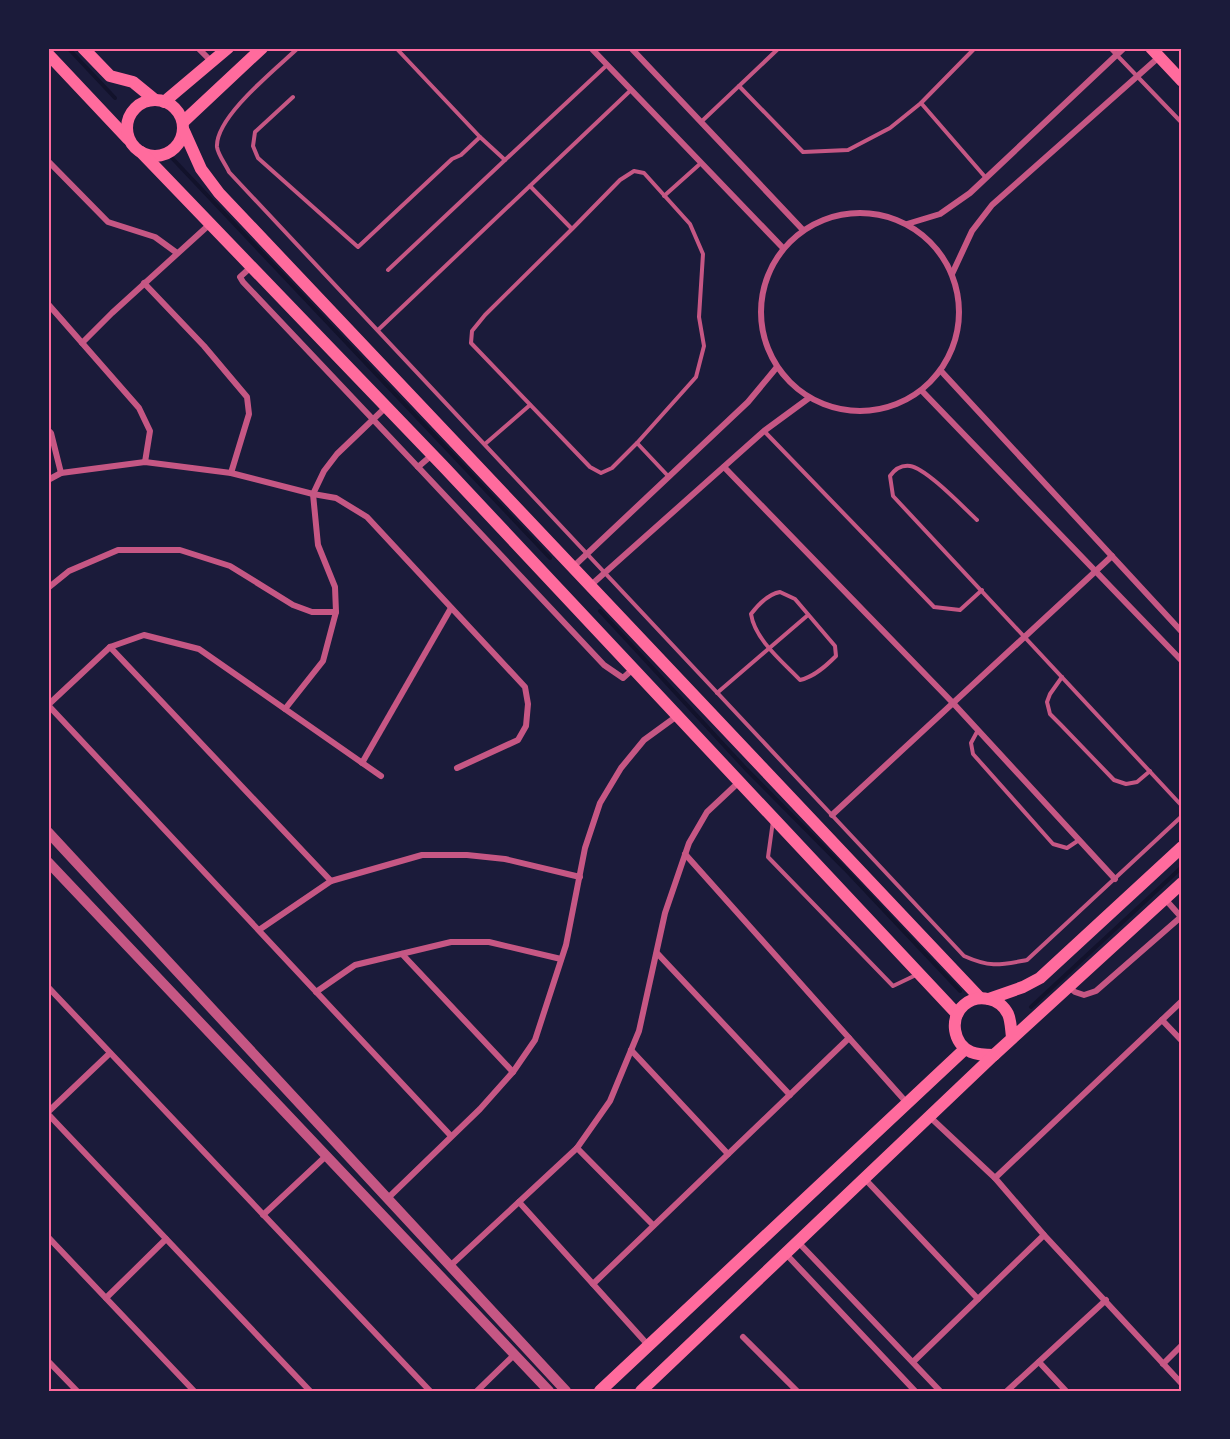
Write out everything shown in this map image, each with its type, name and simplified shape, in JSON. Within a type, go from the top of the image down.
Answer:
[{"type":"main road","points":[[83,48],[110,76],[133,82],[160,101],[173,106],[179,113],[201,169],[219,193],[572,567],[985,998],[998,1002],[1005,1009],[1009,1017],[1012,1037]]},
{"type":"main road","points":[[128,139],[128,121],[132,112],[146,102],[160,101],[213,62],[228,48]]},
{"type":"main road","points":[[141,152],[150,156],[159,156],[168,154],[176,148],[181,141],[183,127],[262,48]]},
{"type":"main road","points":[[1155,52],[1182,81]]},
{"type":"main road","points":[[48,54],[387,407],[957,1014]]},
{"type":"main road","points":[[994,1055],[973,1053],[959,1042],[954,1023],[963,1006],[971,1000],[1023,987],[1040,978],[1182,847]]},
{"type":"main road","points":[[641,1391],[931,1118],[1012,1037],[1182,883]]},
{"type":"main road","points":[[600,1391],[965,1049]]},
{"type":"street","points":[[198,48],[213,62]]},
{"type":"street","points":[[591,48],[783,248]]},
{"type":"street","points":[[632,48],[803,230]]},
{"type":"street","points":[[907,224],[940,214],[970,193],[1124,48]]},
{"type":"street","points":[[952,274],[972,231],[992,205],[1137,76],[1155,52]]},
{"type":"street","points":[[48,161],[108,222],[155,237],[177,254]]},
{"type":"street","points":[[854,212],[881,214],[907,224],[934,245],[952,274],[960,307],[956,340],[941,371],[922,391],[896,405],[867,412],[837,409],[809,398],[791,384],[777,367],[764,338],[760,307],[767,276],[783,248],[803,230],[827,218],[854,212]]},
{"type":"street","points":[[82,343],[210,224]]},
{"type":"street","points":[[251,267],[240,277],[243,282],[604,665],[623,678],[633,669]]},
{"type":"street","points":[[144,283],[204,346],[247,397],[249,414],[231,473]]},
{"type":"street","points":[[48,304],[140,408],[150,431],[146,462]]},
{"type":"street","points":[[572,567],[748,402],[777,367]]},
{"type":"street","points":[[941,371],[1182,632]]},
{"type":"street","points":[[922,391],[1182,661]]},
{"type":"street","points":[[591,585],[764,431],[809,398]]},
{"type":"street","points":[[285,709],[323,662],[336,612],[334,587],[318,545],[313,495],[324,471],[337,454],[387,407]]},
{"type":"street","points":[[48,430],[51,433],[61,473]]},
{"type":"street","points":[[418,467],[432,455]]},
{"type":"street","points":[[48,480],[61,473],[146,462],[231,473],[313,495],[336,498],[368,517],[525,687],[528,704],[525,726],[518,740],[457,768]]},
{"type":"street","points":[[724,467],[953,703],[1115,879]]},
{"type":"street","points":[[48,588],[69,571],[118,550],[180,550],[230,566],[293,604],[312,612],[336,612]]},
{"type":"street","points":[[832,815],[1112,556]]},
{"type":"street","points":[[362,763],[451,608]]},
{"type":"street","points":[[381,776],[199,649],[144,635],[110,647],[48,705],[452,1136]]},
{"type":"street","points":[[110,647],[331,881]]},
{"type":"street","points":[[387,1199],[480,1109],[513,1072],[535,1040],[561,959],[585,848],[600,803],[644,740],[677,716]]},
{"type":"street","points":[[450,1266],[577,1148],[610,1101],[639,1031],[665,913],[688,843],[707,812],[739,782]]},
{"type":"street","points":[[48,832],[566,1391]]},
{"type":"street","points":[[685,854],[907,1103]]},
{"type":"street","points":[[259,930],[331,881],[422,855],[467,855],[505,859],[579,877]]},
{"type":"street","points":[[48,862],[549,1391]]},
{"type":"street","points":[[1069,987],[1084,995],[1096,990],[1182,917],[1165,899]]},
{"type":"street","points":[[316,992],[355,965],[451,942],[489,942],[561,959]]},
{"type":"street","points":[[657,952],[790,1095]]},
{"type":"street","points":[[402,954],[513,1072]]},
{"type":"street","points":[[48,987],[430,1391]]},
{"type":"street","points":[[995,1178],[1182,1001]]},
{"type":"street","points":[[1162,1020],[1182,1041]]},
{"type":"street","points":[[593,1284],[849,1038]]},
{"type":"street","points":[[631,1050],[728,1154]]},
{"type":"street","points":[[110,1053],[48,1113],[310,1391]]},
{"type":"street","points":[[931,1118],[995,1178],[1044,1235],[1182,1384]]},
{"type":"street","points":[[577,1148],[654,1225]]},
{"type":"street","points":[[263,1215],[326,1156]]},
{"type":"street","points":[[865,1179],[978,1299]]},
{"type":"street","points":[[519,1202],[648,1345]]},
{"type":"street","points":[[913,1362],[1044,1235]]},
{"type":"street","points":[[48,1237],[194,1391]]},
{"type":"street","points":[[106,1298],[166,1239]]},
{"type":"street","points":[[798,1241],[940,1391]]},
{"type":"street","points":[[785,1253],[915,1391]]},
{"type":"street","points":[[1007,1391],[1106,1300]]},
{"type":"street","points":[[743,1337],[797,1391]]},
{"type":"street","points":[[1163,1364],[1182,1345]]},
{"type":"street","points":[[477,1391],[514,1355]]},
{"type":"street","points":[[48,1361],[77,1391]]},
{"type":"street","points":[[1039,1362],[1066,1391]]},
{"type":"lane","points":[[298,48],[238,105],[221,129],[217,148],[230,172],[964,956],[984,965],[1027,960],[1182,816]]},
{"type":"lane","points":[[396,48],[505,160]]},
{"type":"lane","points":[[701,122],[779,48]]},
{"type":"lane","points":[[739,86],[803,152],[848,150],[890,128],[921,103],[975,48]]},
{"type":"lane","points":[[1110,48],[1182,123]]},
{"type":"lane","points":[[388,270],[607,65]]},
{"type":"lane","points":[[378,330],[631,90]]},
{"type":"lane","points":[[292,97],[255,132],[253,146],[258,158],[358,247],[452,159],[461,155],[480,136]]},
{"type":"lane","points":[[921,103],[986,178]]},
{"type":"lane","points":[[664,196],[701,163]]},
{"type":"lane","points":[[634,171],[644,173],[664,196],[690,224],[703,254],[699,316],[704,346],[696,377],[637,443],[612,468],[602,473],[590,467],[471,343],[472,331],[492,308],[620,180],[634,171]]},
{"type":"lane","points":[[530,186],[572,229]]},
{"type":"lane","points":[[485,444],[530,405]]},
{"type":"lane","points":[[764,431],[934,607],[960,610],[982,590]]},
{"type":"lane","points":[[637,443],[669,477]]},
{"type":"lane","points":[[977,520],[926,474],[913,466],[903,465],[890,476],[893,496],[1182,806]]},
{"type":"lane","points":[[780,592],[795,599],[808,615],[835,646],[836,656],[806,679],[800,680],[769,647],[753,623],[751,614],[774,593],[780,592]]},
{"type":"lane","points":[[717,693],[808,615]]},
{"type":"lane","points":[[1062,677],[1047,702],[1050,714],[1114,780],[1126,784],[1137,782],[1150,771]]},
{"type":"lane","points":[[978,730],[971,743],[972,754],[1053,844],[1067,848],[1079,840]]},
{"type":"lane","points":[[773,819],[768,857],[893,986],[919,974]]},
{"type":"waterway","points":[[68,48],[115,98]]},
{"type":"waterway","points":[[172,158],[550,558]]},
{"type":"waterway","points":[[600,611],[746,769],[845,869],[960,991]]},
{"type":"waterway","points":[[1031,1007],[1182,867]]}]
